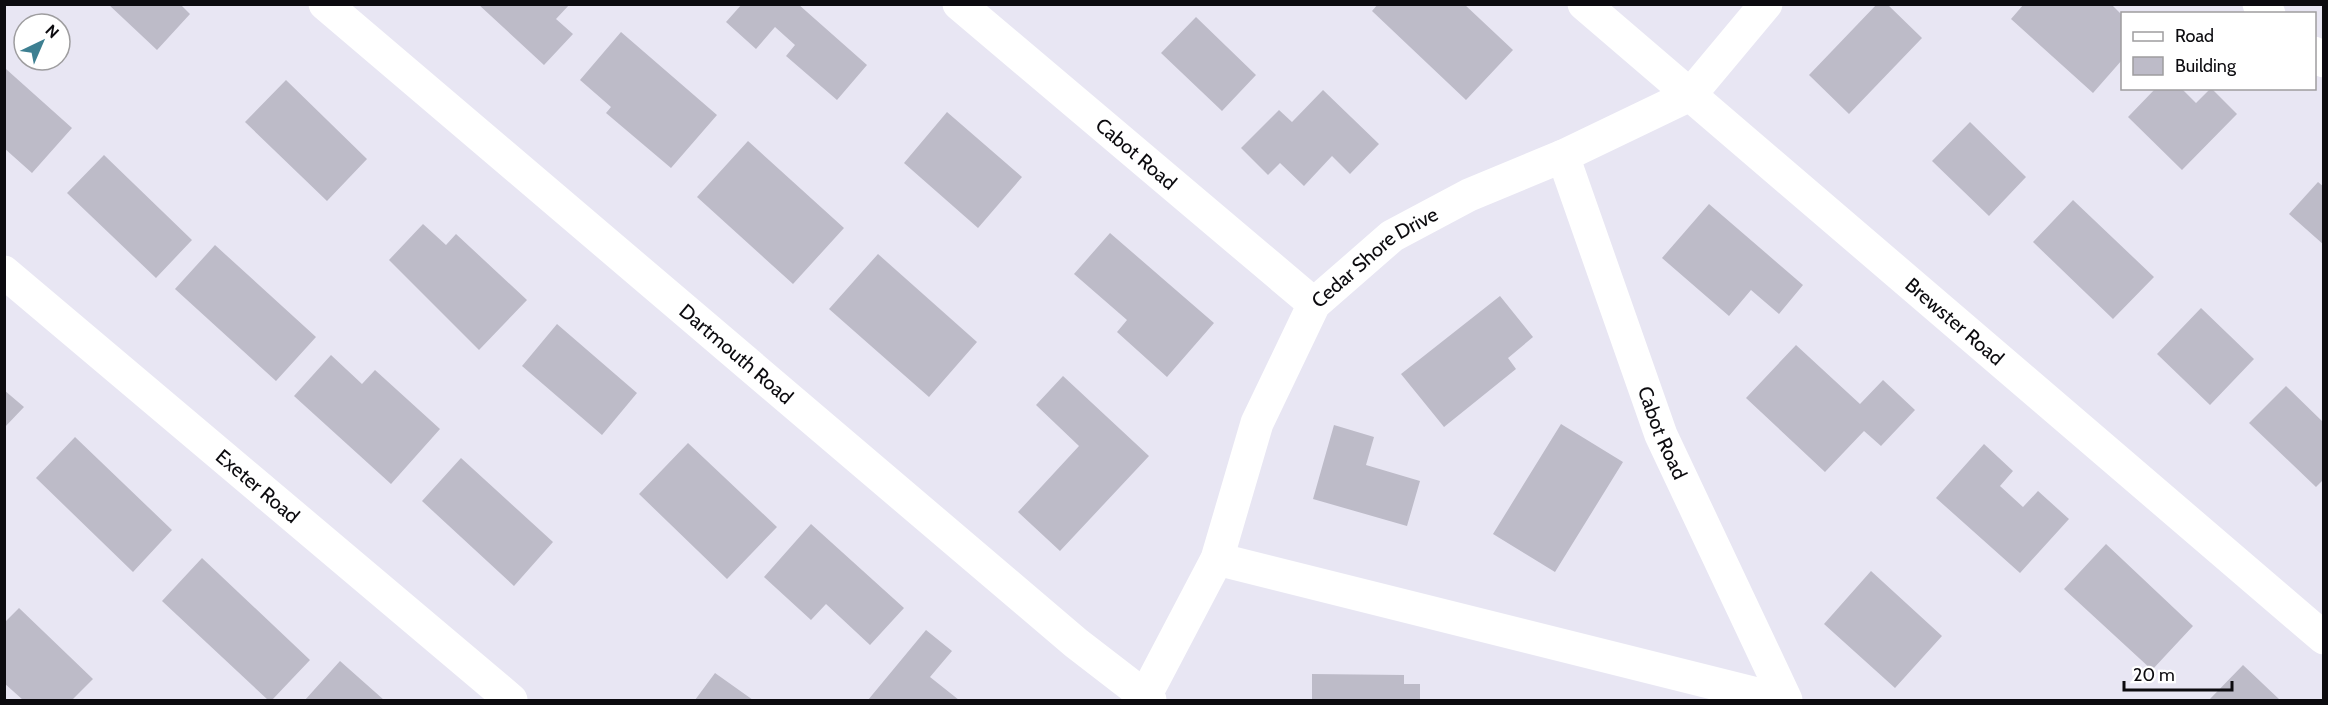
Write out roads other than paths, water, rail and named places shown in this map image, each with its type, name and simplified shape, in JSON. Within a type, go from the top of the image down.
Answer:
[{"type":"street","name":"Dartmouth Road","points":[[325,4],[1076,643],[1146,699]]},
{"type":"street","name":"Cabot Road","points":[[958,4],[1314,304]]},
{"type":"street","name":"Brewster Road","points":[[1584,4],[2324,638]]},
{"type":"street","name":"Cedar Shore Drive","points":[[1146,699],[1217,559],[1257,423],[1314,304],[1392,236],[1469,195],[1563,156],[1690,95],[1766,4]]},
{"type":"street","name":"Cabot Road","points":[[1563,156],[1661,435],[1783,700]]},
{"type":"street","name":"Exeter Road","points":[[4,272],[511,700]]},
{"type":"street","name":"Cabot Road","points":[[1217,559],[1783,700]]}]
